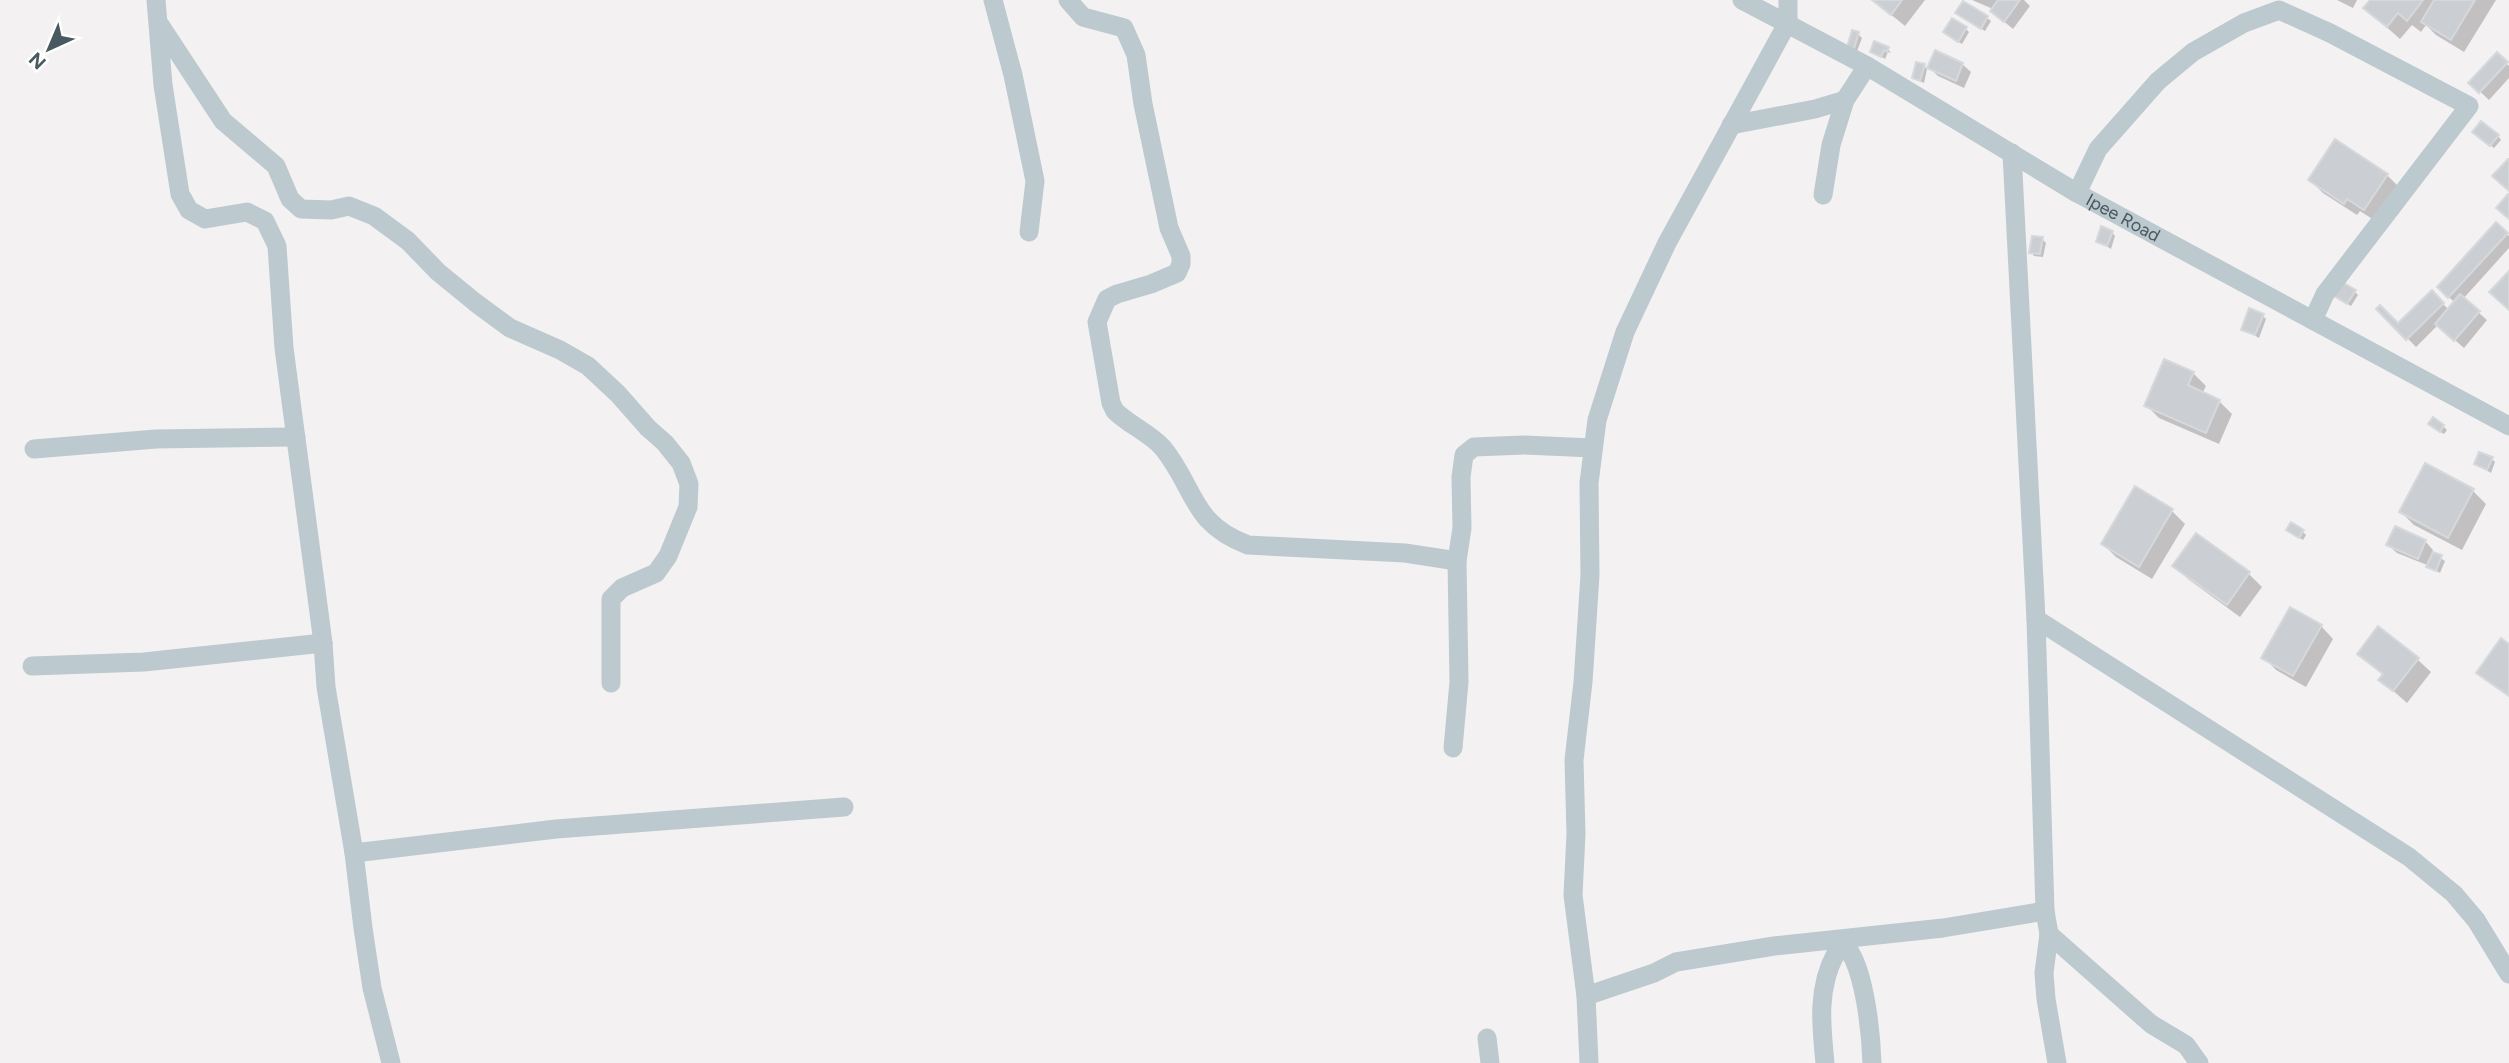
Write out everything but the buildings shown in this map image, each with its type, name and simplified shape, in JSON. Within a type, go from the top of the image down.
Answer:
[{"type":"street","points":[[156,0],[163,85],[180,194],[189,210],[205,219],[247,212],[265,221],[277,246],[284,348],[323,643],[326,687],[354,853],[372,988],[391,1063]]},
{"type":"street","points":[[993,0],[1013,75],[1035,181],[1029,232]]},
{"type":"street","points":[[1068,0],[1083,17],[1124,28],[1136,55],[1143,104],[1169,228],[1181,256],[1177,272],[1107,299],[1101,311],[1097,322],[1111,402],[1115,411],[1161,446],[1180,472],[1205,518],[1229,538],[1248,545],[1405,552],[1457,561]]},
{"type":"street","name":"Ipee Road","points":[[1742,0],[1867,66],[2077,193],[2509,426]]},
{"type":"street","points":[[1589,1063],[1586,996],[1573,895],[1576,834],[1574,761],[1583,682],[1590,575],[1589,483],[1597,420],[1625,332],[1667,243],[1788,23],[1788,0]]},
{"type":"street","points":[[2077,193],[2098,149],[2158,81],[2193,52],[2244,23],[2278,10],[2330,33],[2469,106],[2325,294],[2313,320]]},
{"type":"street","points":[[159,25],[223,121],[276,166],[290,199],[301,209],[331,210],[349,206],[374,216],[408,241],[438,272],[510,328],[560,349],[588,366],[618,394],[681,463],[689,484],[688,507],[668,556],[656,573],[622,588],[611,599],[611,682]]},
{"type":"street","points":[[1823,195],[1831,145],[1845,100],[1867,66]]},
{"type":"street","points":[[1731,125],[1815,109],[1845,100]]},
{"type":"street","points":[[2012,153],[2036,619],[2045,911],[2049,934],[2044,973],[2057,1063]]},
{"type":"street","points":[[34,449],[156,439],[296,437]]},
{"type":"street","points":[[1453,748],[1459,682],[1457,561],[1462,528],[1461,477],[1464,455],[1474,447],[1524,445],[1593,448]]},
{"type":"street","points":[[2036,619],[2409,857],[2454,894],[2476,920],[2509,974]]},
{"type":"street","points":[[32,666],[145,662],[323,643]]},
{"type":"street","points":[[354,853],[556,829],[844,807]]},
{"type":"street","points":[[1586,996],[1654,973],[1676,962],[1774,946],[1847,944],[2045,911]]},
{"type":"street","points":[[2049,934],[2151,1024],[2186,1045],[2199,1063]]},
{"type":"street","points":[[1825,1063],[1820,1022],[1821,996],[1827,969],[1836,953],[1847,944]]},
{"type":"street","points":[[1847,944],[1858,965],[1871,1034],[1872,1063]]},
{"type":"street","points":[[1487,1038],[1490,1063]]}]
